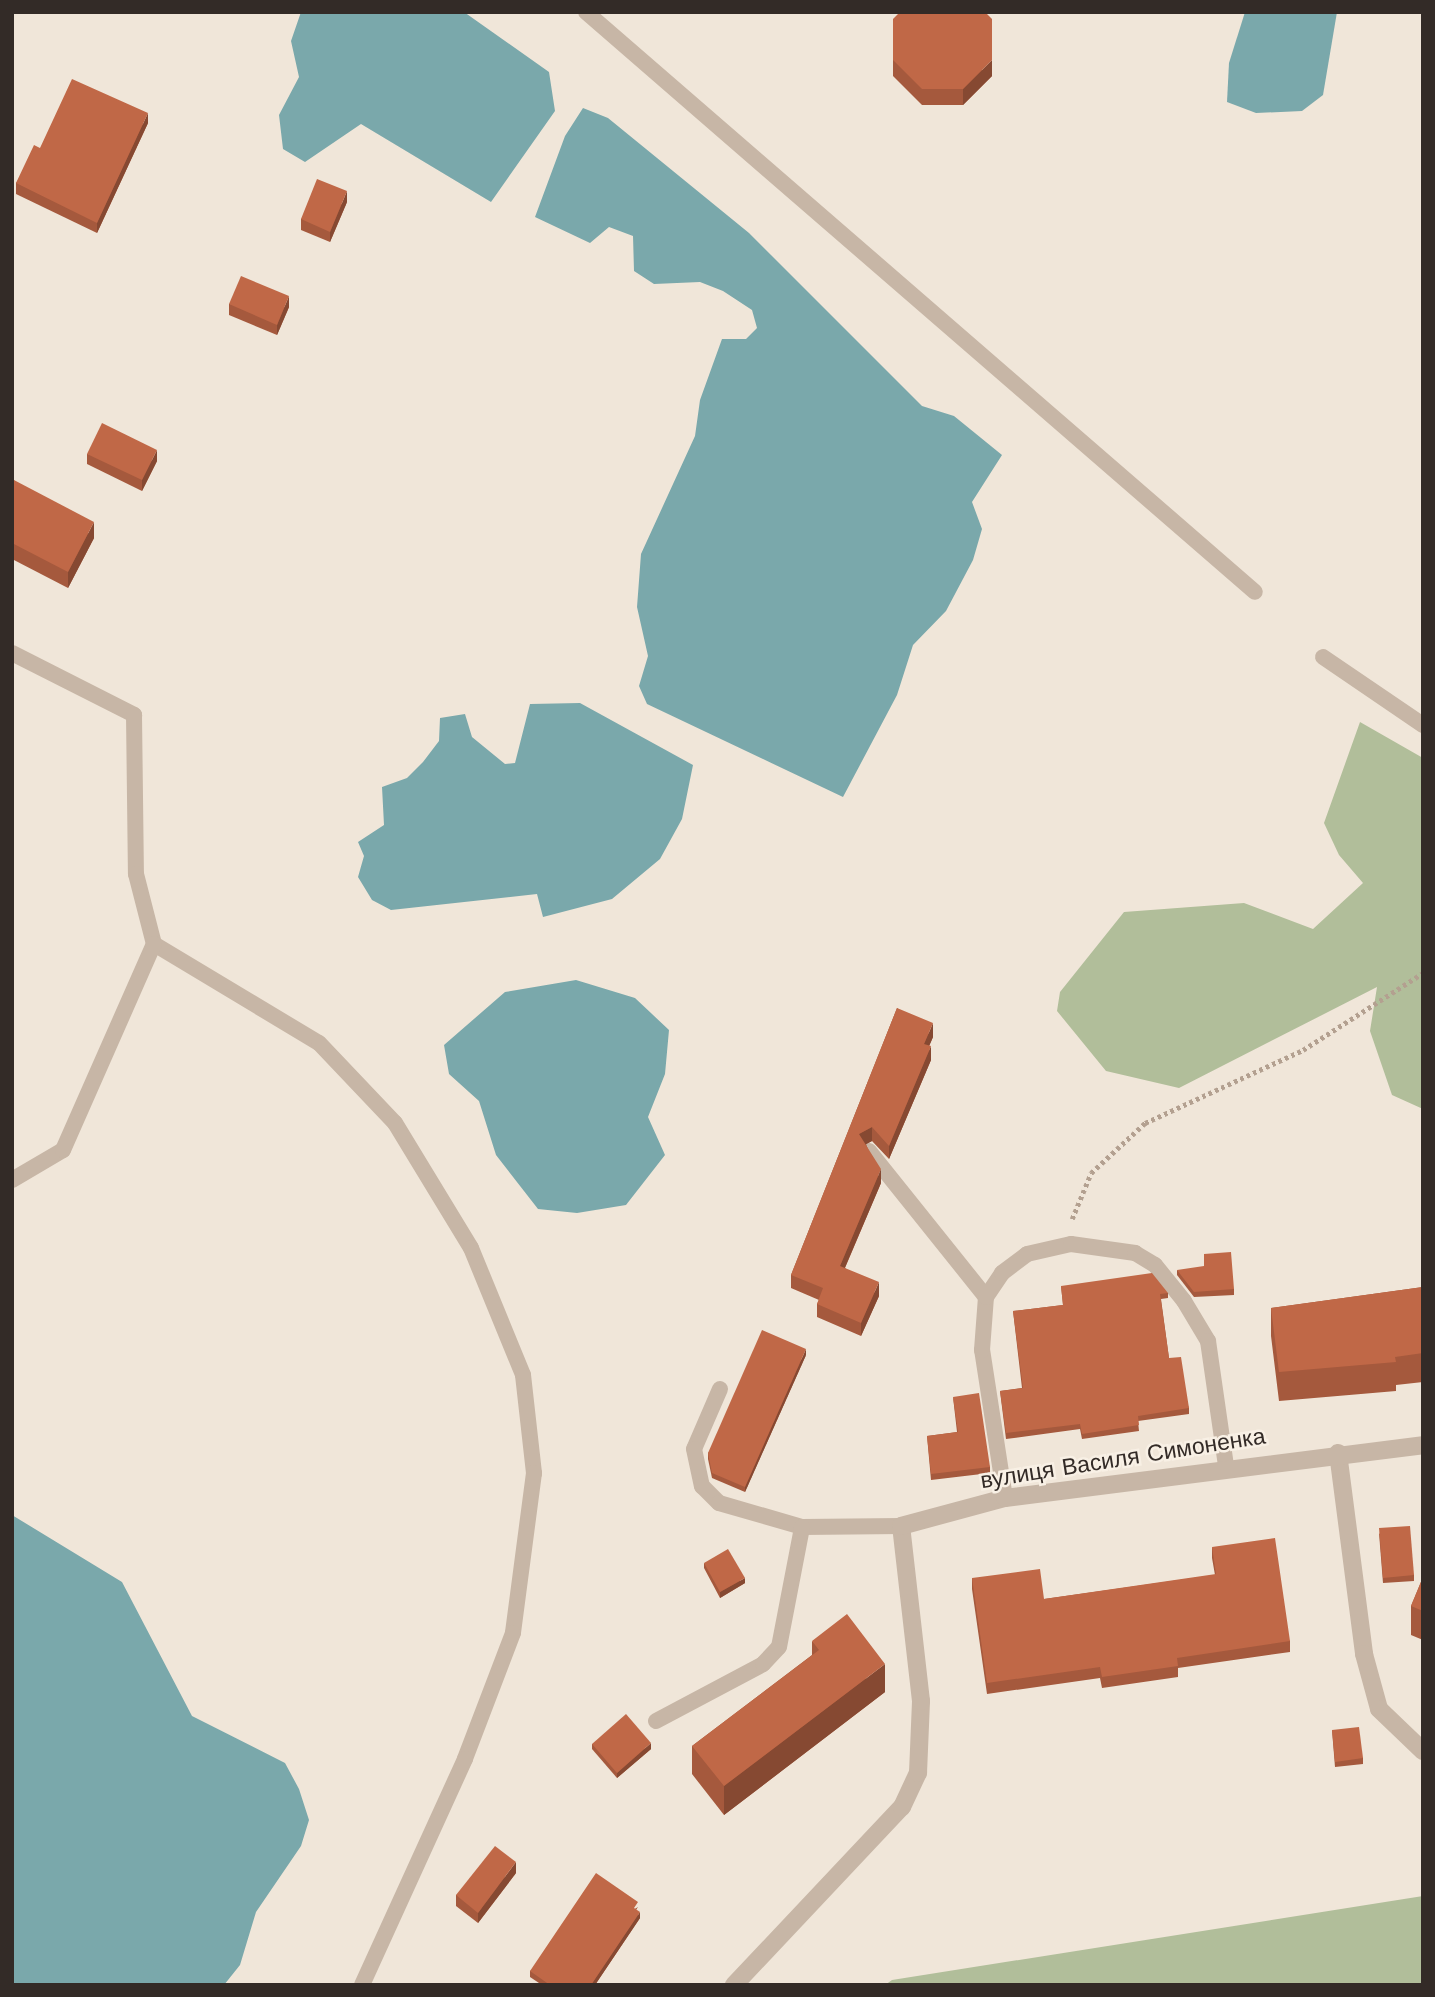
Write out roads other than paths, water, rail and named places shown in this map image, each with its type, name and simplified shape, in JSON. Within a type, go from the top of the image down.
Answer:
[{"type":"street","name":"вулиця Василя Симоненка","points":[[901,1525],[1005,1498],[1226,1466],[1423,1445]]},
{"type":"street","points":[[1338,1453],[1364,1654],[1379,1709],[1423,1751]]},
{"type":"street","points":[[734,1985],[902,1807],[918,1773],[921,1701],[901,1525]]},
{"type":"lane","points":[[586,12],[1255,592]]},
{"type":"lane","points":[[12,653],[134,715],[136,874],[154,944],[63,1150],[12,1180]]},
{"type":"lane","points":[[1324,657],[1423,725]]},
{"type":"lane","points":[[154,944],[319,1043],[395,1123],[471,1248],[523,1376],[534,1473],[513,1633],[464,1759],[362,1985]]},
{"type":"lane","points":[[869,1151],[986,1297]]},
{"type":"lane","points":[[1005,1498],[982,1350],[986,1297],[1002,1273],[1027,1254],[1071,1244],[1135,1253],[1155,1265],[1184,1301],[1208,1341],[1226,1466]]},
{"type":"lane","points":[[720,1389],[694,1449],[702,1486],[719,1503],[802,1527],[901,1525]]},
{"type":"lane","points":[[656,1721],[763,1664],[779,1647],[802,1527]]},
{"type":"water","points":[[301,12],[464,12],[549,72],[555,111],[491,202],[361,124],[305,162],[283,149],[279,115],[299,77],[291,41]]},
{"type":"water","points":[[1245,12],[1337,12],[1323,95],[1302,111],[1256,113],[1227,102],[1229,63]]},
{"type":"water","points":[[583,108],[608,118],[749,233],[922,406],[954,416],[1002,455],[972,502],[982,529],[973,560],[946,611],[913,645],[897,695],[843,797],[647,704],[639,686],[648,656],[637,607],[641,554],[695,436],[700,400],[722,339],[746,339],[757,328],[752,310],[723,291],[700,282],[654,284],[634,271],[633,236],[609,227],[590,243],[535,217],[565,136]]},
{"type":"water","points":[[580,703],[693,765],[682,819],[660,859],[612,899],[543,917],[537,894],[391,910],[372,900],[358,877],[364,856],[358,842],[384,825],[382,787],[407,778],[423,762],[439,741],[440,718],[465,714],[472,737],[505,764],[515,763],[530,704]]},
{"type":"water","points":[[576,980],[635,998],[669,1030],[665,1074],[648,1117],[665,1155],[626,1205],[577,1213],[538,1209],[496,1155],[479,1101],[449,1074],[444,1045],[505,992]]},
{"type":"water","points":[[12,1515],[122,1582],[192,1716],[285,1763],[299,1789],[309,1820],[301,1846],[256,1912],[240,1965],[224,1985],[12,1985]]}]
